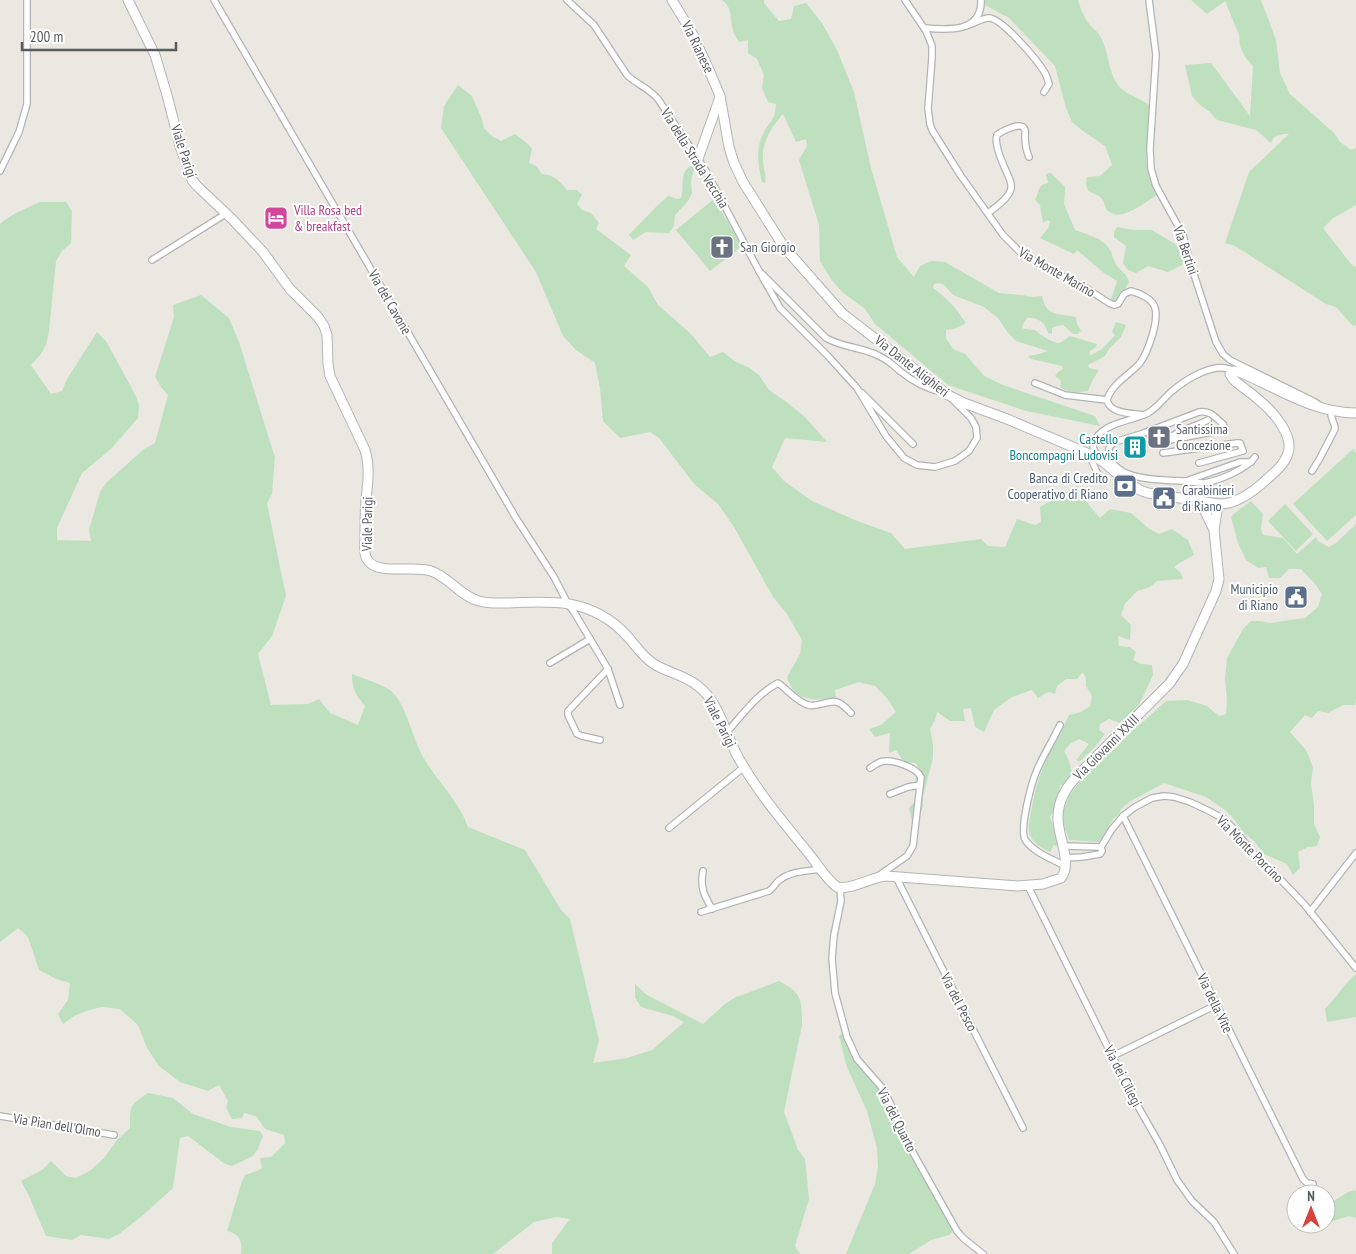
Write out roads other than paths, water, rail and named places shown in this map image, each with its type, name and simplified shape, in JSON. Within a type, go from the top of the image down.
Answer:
[{"type":"street","points":[[0,171],[19,132],[27,104],[27,0]]},
{"type":"street","name":"Viale Parigi","points":[[128,0],[156,60],[190,176],[197,186],[227,214],[262,252],[290,289],[314,312],[325,330],[330,376],[368,460],[365,519],[365,551],[368,562],[380,568],[430,570],[466,595],[480,601],[494,603],[568,604],[586,608],[610,621],[624,632],[652,663],[699,686],[713,701],[734,750],[744,767],[773,809],[834,885],[840,888]]},
{"type":"street","name":"Via del Cavone","points":[[214,0],[512,512],[554,577],[568,604],[608,669],[620,705]]},
{"type":"street","name":"Via della Strada Vecchia","points":[[567,0],[594,25],[627,75],[656,97],[706,171],[759,271],[826,338],[877,354],[922,386],[944,392]]},
{"type":"street","name":"Via Rianese","points":[[672,0],[692,32],[720,96]]},
{"type":"street","name":"Via Monte Marino","points":[[905,0],[929,36],[932,49],[928,109],[930,127],[961,176],[1006,238],[1022,254],[1091,291],[1109,303],[1118,304],[1124,294],[1132,291],[1147,298],[1154,306],[1156,313],[1155,323],[1143,357],[1113,389],[1107,400]]},
{"type":"street","points":[[966,26],[974,22],[978,16],[981,0]]},
{"type":"street","name":"Via Bertini","points":[[1148,0],[1156,55],[1150,149],[1151,169],[1156,186],[1183,235],[1216,342],[1223,354],[1228,358],[1313,400],[1329,411]]},
{"type":"street","points":[[924,28],[952,29],[990,18],[995,20],[1020,43],[1045,73],[1049,84],[1044,92]]},
{"type":"street","points":[[698,159],[720,96]]},
{"type":"street","name":"Via Dante Alighieri","points":[[720,96],[728,142],[734,163],[743,182],[788,252],[846,316],[944,392],[960,402],[1008,419],[1089,454],[1118,471],[1140,491],[1218,504]]},
{"type":"street","points":[[988,213],[1009,195],[1011,189],[1010,179],[998,150],[997,135],[1015,126],[1023,127],[1029,157]]},
{"type":"street","points":[[152,260],[227,214]]},
{"type":"street","points":[[759,271],[780,308],[913,444]]},
{"type":"street","points":[[1103,461],[1093,448],[1097,436],[1110,427],[1144,415],[1179,386],[1195,376],[1218,368],[1229,368],[1295,399],[1329,411],[1356,413]]},
{"type":"street","points":[[1218,504],[1228,504],[1261,485],[1285,460],[1289,448],[1288,437],[1280,424],[1264,404],[1233,379],[1230,372],[1234,371]]},
{"type":"street","points":[[1035,383],[1066,395],[1107,400],[1110,407],[1116,410],[1144,415]]},
{"type":"street","points":[[857,388],[886,436],[900,454],[912,463],[929,467],[939,466],[960,458],[970,449],[977,436],[976,427],[971,418],[944,392]]},
{"type":"street","points":[[1312,471],[1335,429],[1329,411]]},
{"type":"street","points":[[1208,420],[1164,442],[1217,431],[1224,426],[1210,412],[1200,412],[1115,442],[1108,451],[1112,463],[1118,471],[1150,479],[1201,483],[1210,482],[1236,472],[1253,460]]},
{"type":"street","points":[[1163,453],[1240,443],[1243,451],[1199,463]]},
{"type":"street","points":[[1089,454],[1101,480]]},
{"type":"street","name":"Via Giovanni XXIII","points":[[1200,501],[1214,530]]},
{"type":"street","name":"Via Giovanni XXIII","points":[[1065,862],[1057,818],[1059,806],[1067,789],[1078,775],[1166,687],[1183,664],[1218,588],[1219,576],[1214,530],[1218,504]]},
{"type":"street","points":[[550,663],[590,639]]},
{"type":"street","points":[[600,740],[578,734],[568,713],[608,669]]},
{"type":"street","points":[[727,732],[759,696],[778,683],[789,690],[797,699],[807,704],[816,706],[836,701],[851,713]]},
{"type":"street","points":[[877,877],[1028,886],[1059,879],[1064,874],[1065,862],[1048,858],[1034,849],[1026,842],[1023,833],[1024,819],[1034,777],[1060,725]]},
{"type":"street","points":[[840,888],[849,887],[877,877],[908,854],[914,844],[920,774],[916,770],[886,760],[870,768]]},
{"type":"street","points":[[669,828],[744,767]]},
{"type":"street","points":[[890,794],[908,787],[920,785]]},
{"type":"street","name":"Via Monte Porcino","points":[[1065,862],[1097,856],[1102,851],[1101,847],[1122,816],[1139,804],[1152,798],[1164,796],[1183,800],[1209,811],[1230,825],[1257,858],[1282,881],[1310,912],[1356,968]]},
{"type":"street","name":"Via della Vite","points":[[1122,816],[1303,1179],[1307,1183],[1313,1184]]},
{"type":"street","points":[[1063,846],[1101,847]]},
{"type":"street","points":[[1310,912],[1356,853]]},
{"type":"street","points":[[701,912],[770,891],[778,881],[791,874],[821,869]]},
{"type":"street","points":[[703,872],[702,887],[712,909]]},
{"type":"street","name":"Via del Pesco","points":[[896,877],[1023,1128]]},
{"type":"street","name":"Via dei Ciliegi","points":[[1028,886],[1131,1094],[1160,1145],[1176,1180],[1194,1203],[1214,1222],[1234,1254]]},
{"type":"street","name":"Via del Quarto","points":[[840,888],[841,900],[832,950],[834,986],[849,1043],[857,1060],[884,1090],[916,1158],[957,1231],[982,1254]]},
{"type":"street","points":[[1113,1056],[1216,1005]]},
{"type":"street","name":"Via Pian dell'Olmo","points":[[0,1116],[114,1135]]},
{"type":"place","name":"Villa Rosa bed & breakfast","points":[[276,218]]},
{"type":"place","name":"San Giorgio","points":[[722,247]]},
{"type":"place","name":"Santissima Concezione","points":[[1159,437]]},
{"type":"place","name":"Castello Boncompagni Ludovisi","points":[[1135,447]]},
{"type":"place","name":"Banca di Credito Cooperativo di Riano","points":[[1125,486]]},
{"type":"place","name":"Carabinieri di Riano","points":[[1164,498]]},
{"type":"place","name":"Municipio di Riano","points":[[1296,597]]}]
